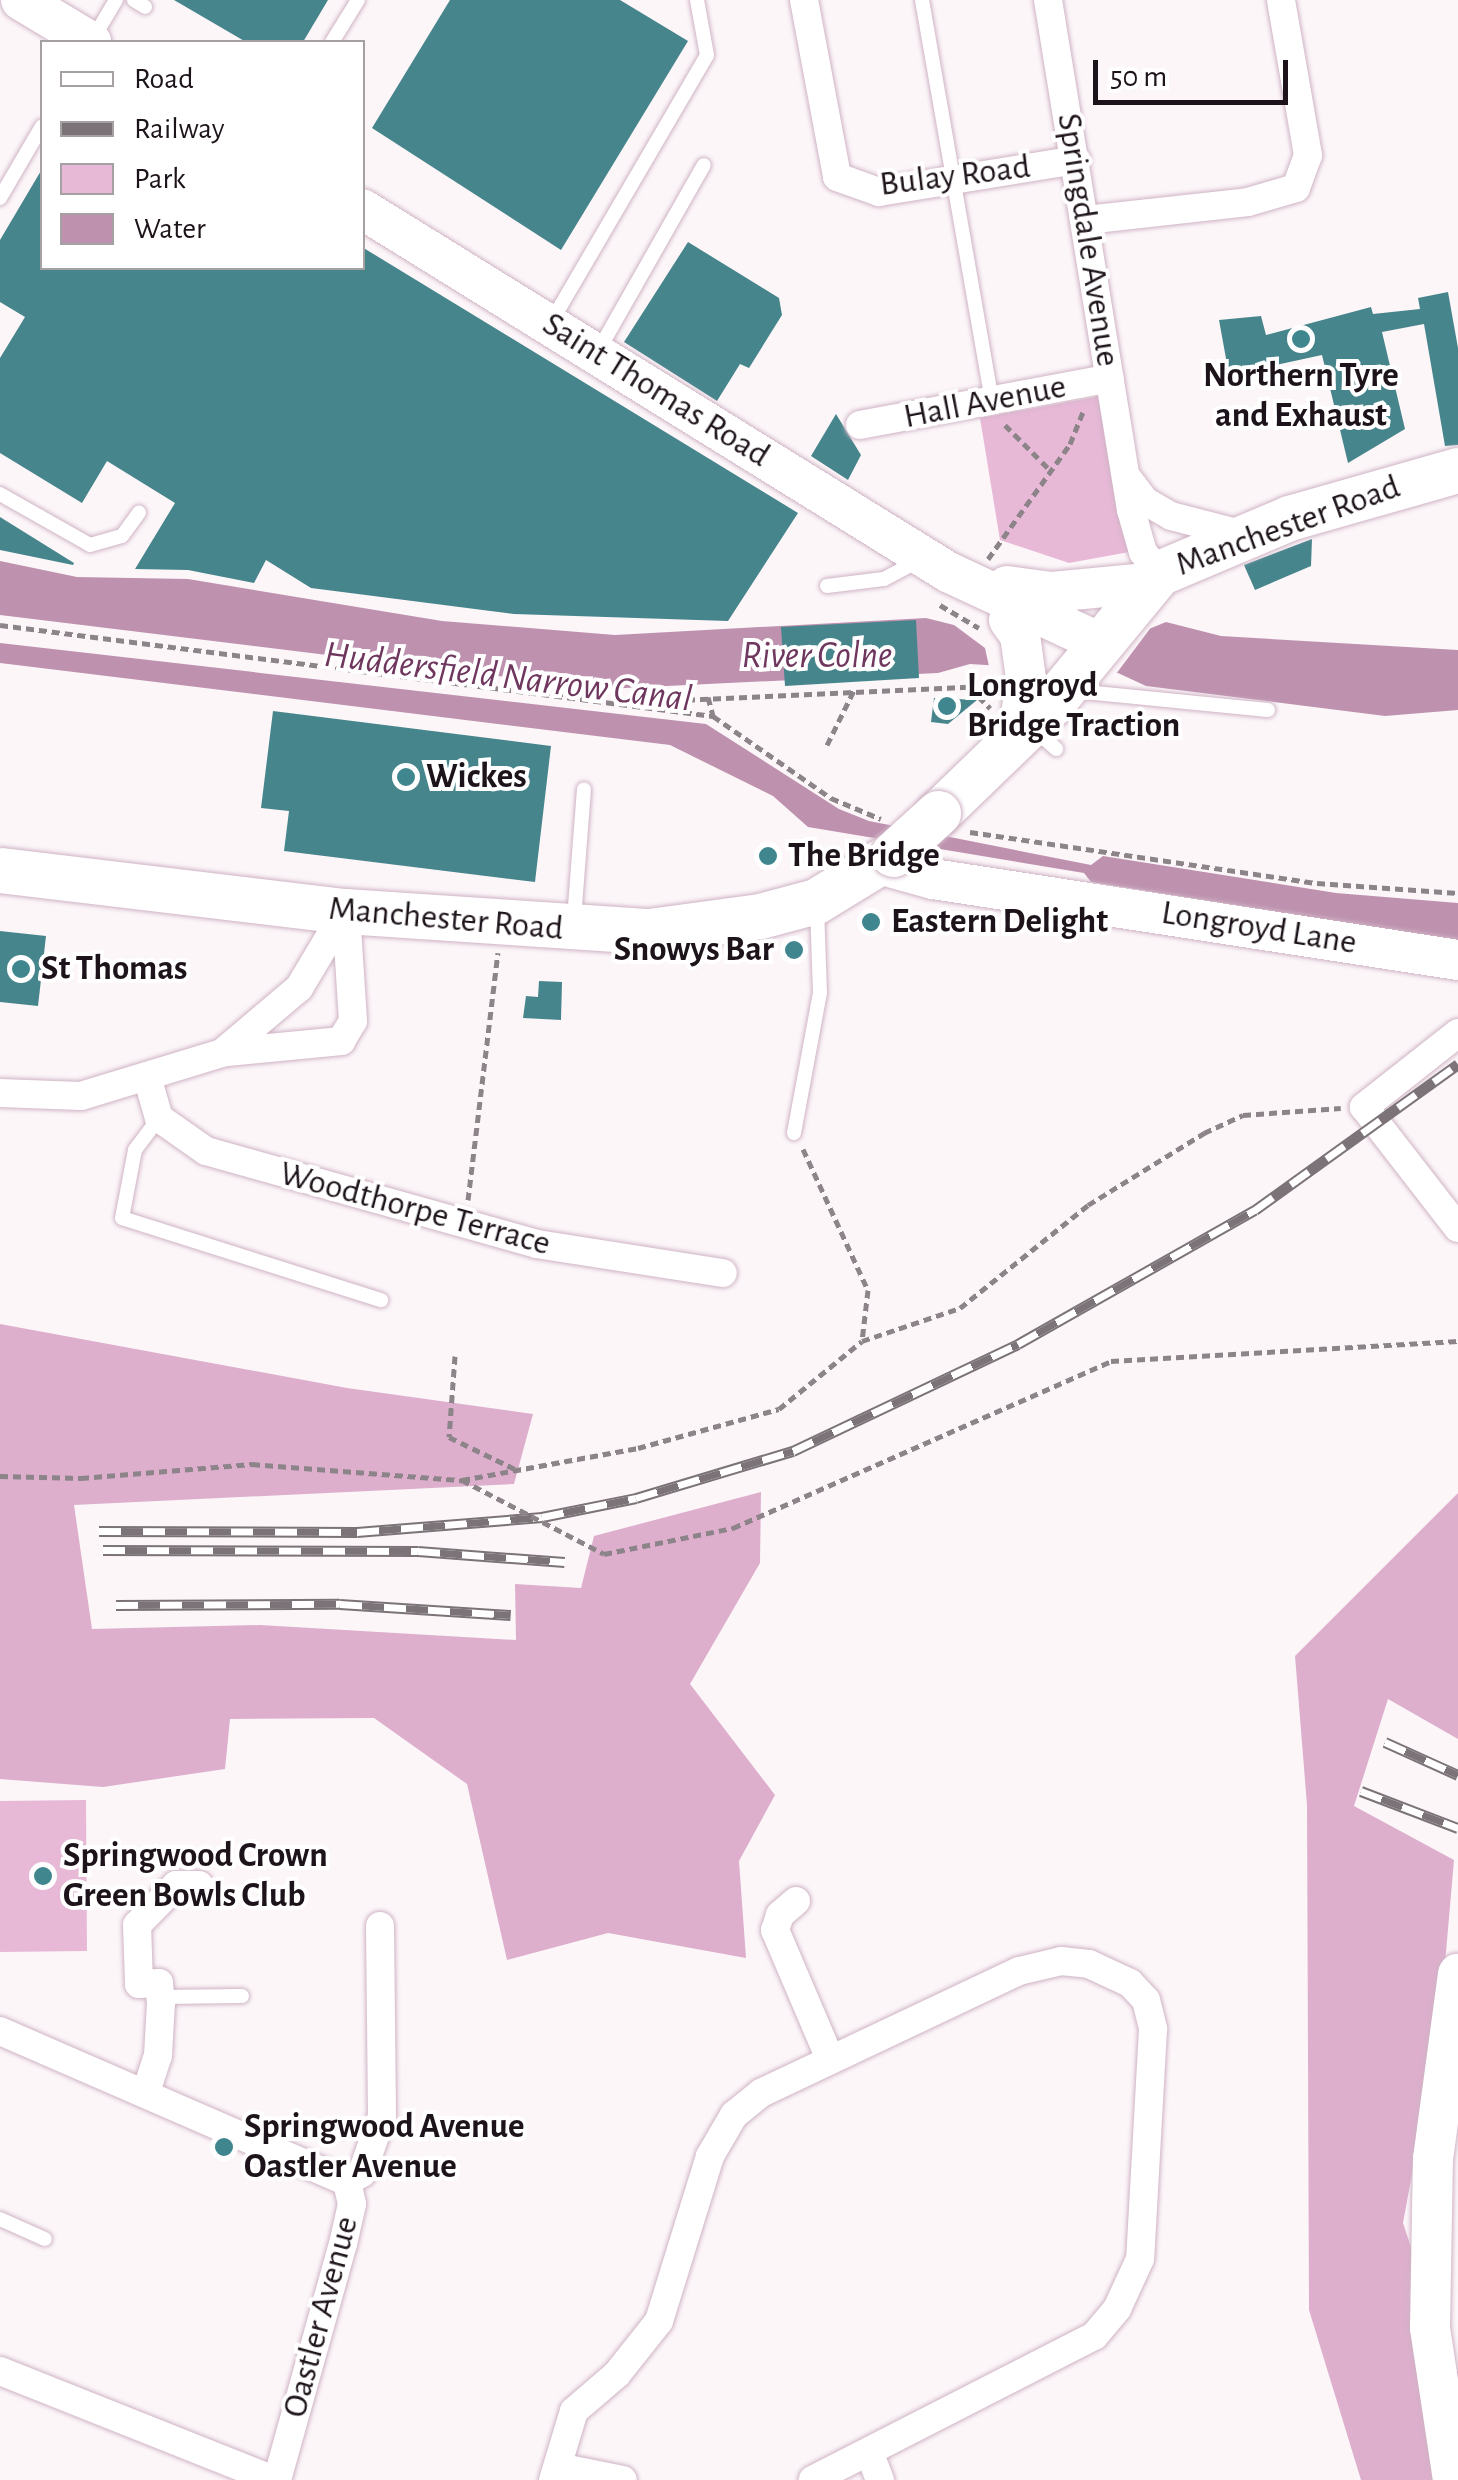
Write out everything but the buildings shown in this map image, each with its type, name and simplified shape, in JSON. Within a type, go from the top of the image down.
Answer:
[{"type":"main road","points":[[21,0],[89,40]]},
{"type":"main road","name":"Saint Thomas Road","points":[[365,211],[550,324],[950,587],[1075,663]]},
{"type":"main road","name":"Manchester Road","points":[[0,870],[346,911],[573,930],[704,926],[816,900],[888,859],[938,813],[1035,737],[1075,663],[1152,578],[1246,534],[1458,470]]},
{"type":"main road","points":[[950,587],[1052,592],[1152,578]]},
{"type":"main road","name":"Saint Thomas Road","points":[[950,587],[1057,620],[1075,663]]},
{"type":"main road","points":[[1009,620],[1020,635],[1075,663]]},
{"type":"main road","name":"Longroyd Lane","points":[[888,859],[933,879],[1458,960]]},
{"type":"main road","points":[[1454,2480],[1430,2328],[1434,2159],[1458,1974]]},
{"type":"street","name":"Bulay Road","points":[[804,0],[836,178],[879,192],[1076,160]]},
{"type":"street","name":"Springdale Avenue","points":[[1048,0],[1086,220],[1101,380],[1152,578]]},
{"type":"street","points":[[1086,220],[1248,202],[1296,188],[1308,155],[1282,0]]},
{"type":"street","name":"Hall Avenue","points":[[860,425],[1101,380]]},
{"type":"street","points":[[1129,480],[1144,501],[1171,516],[1246,534]]},
{"type":"street","points":[[222,1053],[299,988],[346,911]]},
{"type":"street","points":[[0,1092],[81,1096],[148,1080],[222,1053],[341,1041],[353,1022],[346,911]]},
{"type":"street","points":[[1458,1032],[1364,1107],[1458,1228]]},
{"type":"street","points":[[148,1080],[159,1118]]},
{"type":"street","name":"Woodthorpe Terrace","points":[[159,1118],[206,1152],[465,1226],[571,1251],[724,1273]]},
{"type":"street","points":[[146,2092],[158,2056],[160,1997],[159,1983],[138,1984],[138,1924],[176,1885],[199,1885]]},
{"type":"street","points":[[796,1901],[775,1930],[830,2059]]},
{"type":"street","name":"Oastler Avenue","points":[[276,2480],[343,2244],[352,2204],[346,2182],[362,2174],[382,2116],[380,1926]]},
{"type":"street","points":[[623,2480],[555,2474],[574,2411],[617,2374],[659,2321],[710,2156],[734,2115],[830,2059],[1020,1971],[1061,1961],[1089,1964],[1130,1984],[1146,2000],[1153,2029],[1140,2260],[1117,2310],[1094,2336],[977,2391],[875,2467],[812,2480]]},
{"type":"street","points":[[0,2031],[346,2182]]},
{"type":"street","points":[[0,2371],[276,2480]]},
{"type":"lane","points":[[93,40],[116,0]]},
{"type":"lane","points":[[333,40],[358,0]]},
{"type":"lane","points":[[550,324],[706,54],[697,0]]},
{"type":"lane","points":[[922,0],[992,400]]},
{"type":"lane","points":[[0,198],[40,129]]},
{"type":"lane","points":[[597,354],[704,165]]},
{"type":"lane","points":[[0,494],[90,546],[122,536],[139,514]]},
{"type":"lane","points":[[826,586],[884,579],[950,587]]},
{"type":"lane","points":[[1075,663],[1268,710]]},
{"type":"lane","points":[[573,930],[584,789]]},
{"type":"lane","points":[[794,1134],[820,993],[816,900]]},
{"type":"lane","points":[[159,1118],[135,1150],[122,1218],[380,1300]]},
{"type":"lane","points":[[160,1997],[242,1996]]},
{"type":"lane","points":[[0,2219],[46,2239]]},
{"type":"path","points":[[950,587],[1070,444],[1101,380]]},
{"type":"path","points":[[992,400],[1011,439],[1050,471]]},
{"type":"path","points":[[0,624],[713,716],[831,798]]},
{"type":"path","points":[[622,702],[856,688],[969,687]]},
{"type":"path","points":[[827,745],[856,688]]},
{"type":"path","points":[[708,697],[713,716]]},
{"type":"path","points":[[1031,838],[1317,884],[1458,892]]},
{"type":"path","points":[[465,1226],[502,925]]},
{"type":"path","points":[[0,1476],[82,1478],[252,1464],[462,1480],[638,1448],[779,1409],[862,1341],[960,1308],[1088,1205],[1204,1133],[1244,1114],[1364,1107]]},
{"type":"path","points":[[794,1134],[868,1290],[862,1341]]},
{"type":"path","points":[[462,1480],[604,1554],[729,1529],[1111,1361],[1458,1341]]},
{"type":"path","points":[[455,1356],[448,1437],[518,1470]]},
{"type":"green space","points":[[1101,396],[1129,552],[1069,563],[1000,540],[980,418]]},
{"type":"green space","name":"Springwood Crown Green Bowls Club","points":[[86,1800],[87,1951],[0,1952],[0,1801]]},
{"type":"shaded area","points":[[0,1324],[347,1388],[533,1414],[514,1484],[74,1505],[92,1629],[260,1625],[516,1640],[515,1584],[581,1588],[594,1536],[761,1492],[760,1563],[690,1684],[775,1795],[739,1861],[746,1958],[608,1933],[507,1960],[467,1784],[374,1718],[230,1719],[225,1769],[103,1787],[0,1779]]},
{"type":"shaded area","points":[[1458,1493],[1458,1739],[1388,1699],[1354,1806],[1454,1860],[1440,2021],[1403,2223],[1452,2371],[1458,2371],[1458,2480],[1361,2480],[1309,2310],[1307,1805],[1295,1656]]},
{"type":"water","name":"River Colne","points":[[0,561],[77,577],[188,579],[442,621],[615,635],[926,618],[978,631],[1144,631],[1166,622],[1221,636],[1458,650],[1458,710],[1385,716],[1146,686],[1118,673],[970,664],[938,673],[605,689],[0,615]]},
{"type":"water","points":[[0,643],[706,724],[839,809],[869,821],[1091,865],[1103,856],[1336,893],[1458,903],[1458,941],[1091,882],[1084,873],[808,827],[773,796],[670,745],[0,663]]},
{"type":"pier","points":[[946,619],[1023,633],[1155,622],[1113,678],[990,671],[985,648]]},
{"type":"railway","points":[[99,1531],[357,1532],[542,1517],[636,1498],[793,1451],[1018,1344],[1255,1210],[1458,1064]]},
{"type":"railway","points":[[103,1550],[418,1551],[565,1562]]},
{"type":"railway","points":[[116,1605],[340,1604],[511,1615]]},
{"type":"railway","points":[[1385,1742],[1458,1775]]},
{"type":"railway","points":[[1361,1791],[1458,1828]]},
{"type":"place","name":"Northern Tyre and Exhaust","points":[[1301,339]]},
{"type":"place","name":"Longroyd Bridge Traction","points":[[947,706]]},
{"type":"place","name":"Wickes","points":[[406,777]]},
{"type":"place","name":"The Bridge","points":[[768,856]]},
{"type":"place","name":"Eastern Delight","points":[[871,922]]},
{"type":"place","name":"Snowys Bar","points":[[794,950]]},
{"type":"place","name":"St Thomas","points":[[21,969]]},
{"type":"place","name":"Springwood Crown Green Bowls Club","points":[[43,1876]]},
{"type":"place","name":"Springwood Avenue Oastler Avenue","points":[[224,2147]]},
{"type":"water label","name":"Huddersfield Narrow Canal","points":[[508,678]]}]
